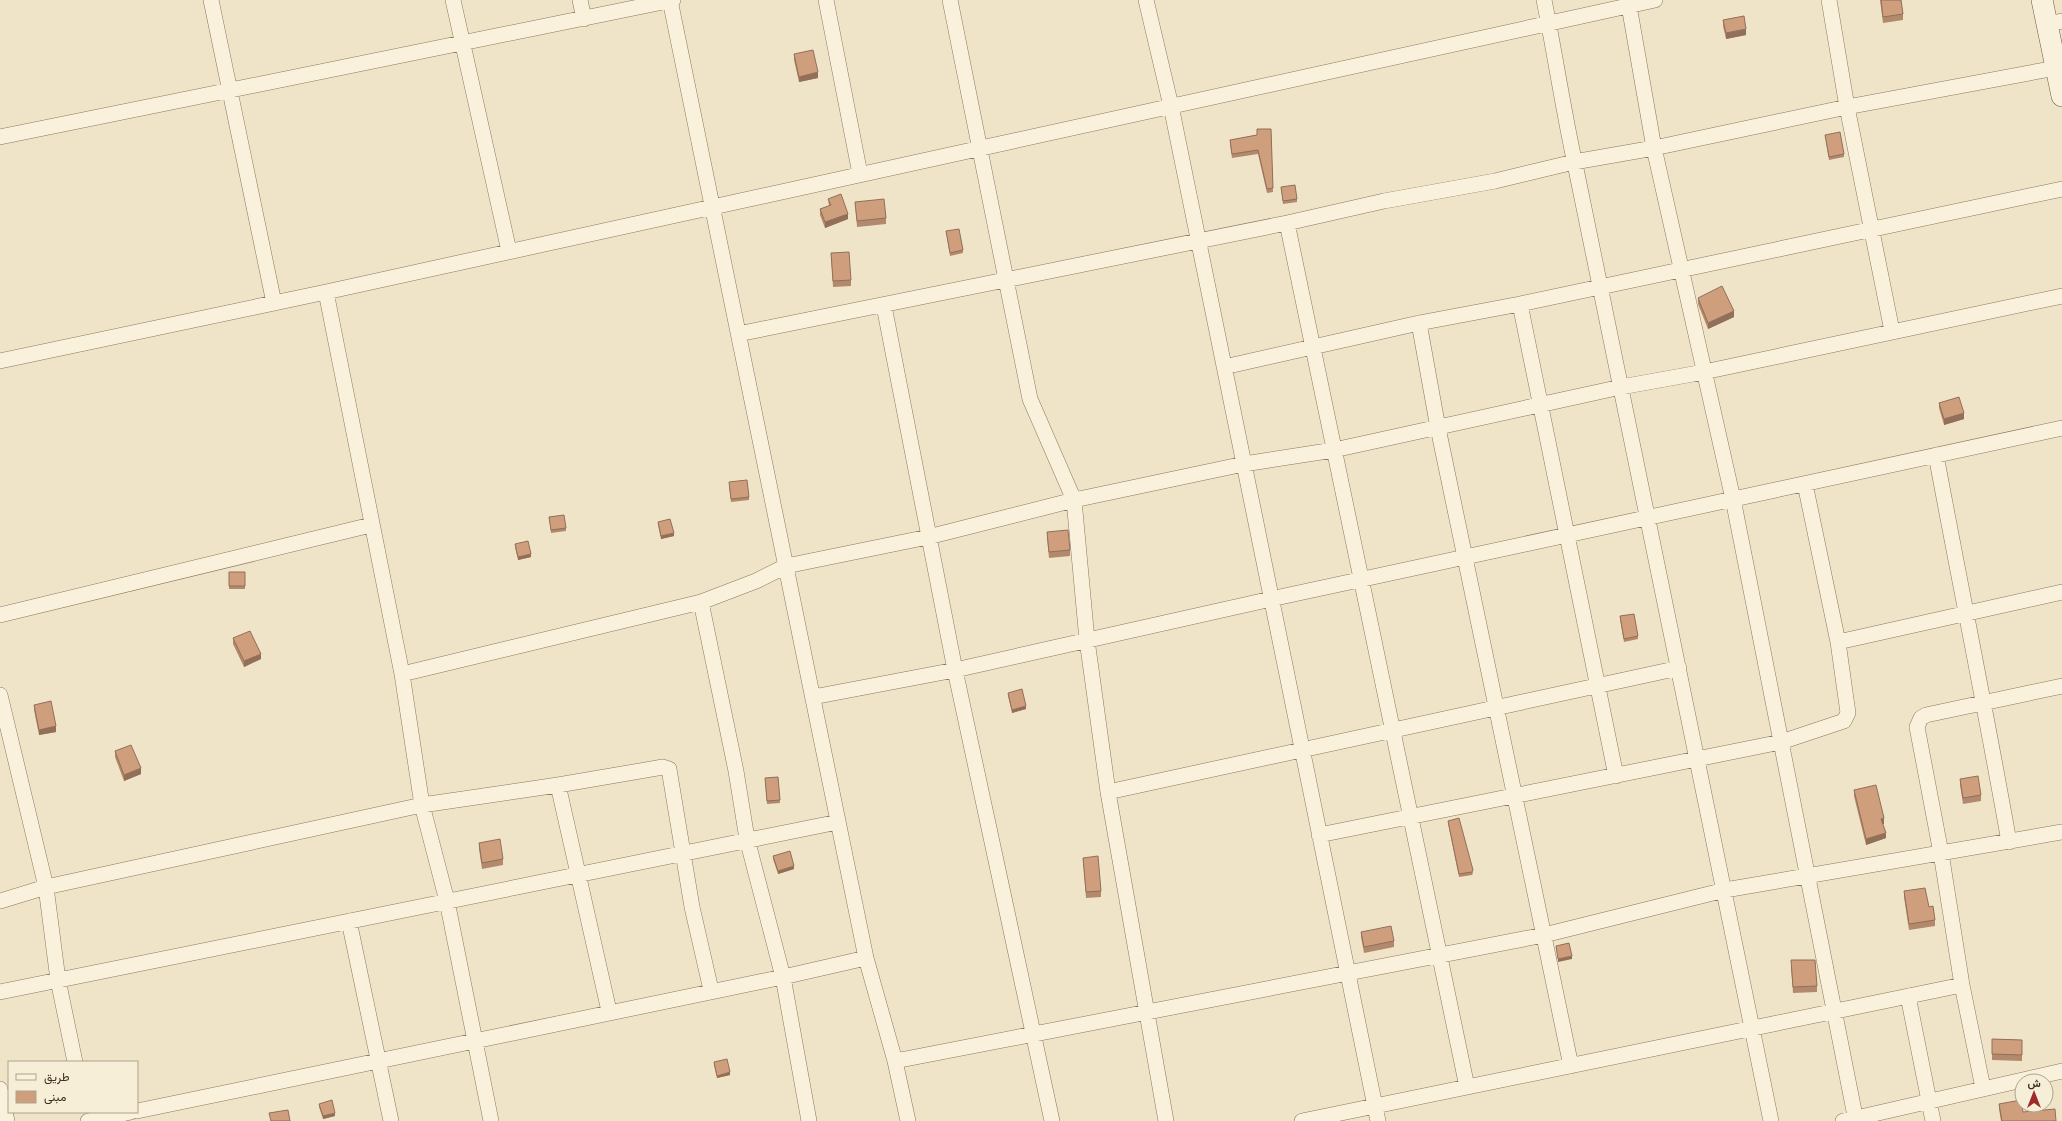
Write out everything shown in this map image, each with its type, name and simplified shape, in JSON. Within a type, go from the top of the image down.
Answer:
[{"type":"street","points":[[211,0],[274,303]]},
{"type":"street","points":[[453,0],[509,251]]},
{"type":"street","points":[[580,0],[584,19]]},
{"type":"street","points":[[0,137],[462,44],[671,0],[866,958],[895,1061],[908,1121]]},
{"type":"street","points":[[826,0],[860,174]]},
{"type":"street","points":[[950,0],[1030,399],[1074,500],[1087,640],[1108,792],[1148,1011],[1166,1121]]},
{"type":"street","points":[[1146,0],[1171,106],[1378,1121]]},
{"type":"street","points":[[1544,0],[1574,162],[1602,286],[1647,518],[1699,759],[1771,1121]]},
{"type":"street","points":[[0,361],[326,292],[980,147],[1548,24],[1628,2],[1655,0]]},
{"type":"street","points":[[1828,0],[1847,107],[1873,229],[1892,331]]},
{"type":"street","points":[[2042,0],[2055,22],[2056,68],[2062,96]]},
{"type":"street","points":[[1628,2],[1654,148],[1733,499],[1834,1011],[1851,1120],[1983,1088],[2062,1071]]},
{"type":"street","points":[[738,334],[884,306],[1286,223],[1384,201],[1495,181],[1574,162],[1654,148],[1847,107],[2056,68]]},
{"type":"street","points":[[1224,367],[1419,323],[1520,304],[2062,189]]},
{"type":"street","points":[[1286,223],[1467,1087]]},
{"type":"street","points":[[326,292],[371,525],[402,674],[422,805],[447,901],[491,1121]]},
{"type":"street","points":[[402,674],[701,602],[756,581],[786,566],[928,537],[1074,500],[1244,464],[1334,450],[1621,388],[1704,372],[2062,296]]},
{"type":"street","points":[[1520,304],[1616,776]]},
{"type":"street","points":[[884,306],[955,670],[1035,1035],[1052,1121]]},
{"type":"street","points":[[1419,323],[1438,428],[1571,1066]]},
{"type":"street","points":[[813,697],[955,670],[1361,579],[2062,428]]},
{"type":"street","points":[[1936,455],[1965,614],[1984,702],[2009,842]]},
{"type":"street","points":[[1319,835],[1781,742],[1842,723],[1846,719],[1848,713],[1838,642],[1805,484]]},
{"type":"street","points":[[0,615],[371,525]]},
{"type":"street","points":[[1838,642],[2062,592]]},
{"type":"street","points":[[701,602],[736,771],[747,839],[783,977],[809,1121]]},
{"type":"street","points":[[1108,792],[1497,709],[1679,668]]},
{"type":"street","points":[[1983,1088],[1962,985],[1941,853],[1918,732],[1919,722],[1920,718],[1926,715],[2062,686]]},
{"type":"street","points":[[0,694],[46,887],[58,980],[75,1061]]},
{"type":"street","points":[[0,901],[46,887],[422,805],[558,785],[657,766],[669,769],[692,907],[711,990]]},
{"type":"street","points":[[558,785],[609,1011]]},
{"type":"street","points":[[0,992],[747,839],[838,822]]},
{"type":"street","points":[[895,1061],[1035,1035],[1148,1011],[1544,936],[1725,890],[2062,832]]},
{"type":"street","points":[[349,921],[391,1121]]},
{"type":"street","points":[[138,1111],[609,1011],[783,977],[866,958]]},
{"type":"street","points":[[1302,1121],[1962,985]]},
{"type":"street","points":[[1908,996],[1933,1121]]},
{"type":"street","points":[[0,1089],[7,1121]]},
{"type":"street","points":[[88,1121],[126,1113]]},
{"type":"building","points":[[1881,0],[1901,0],[1903,14],[1883,17]]},
{"type":"building","points":[[1744,16],[1746,29],[1726,33],[1723,20]]},
{"type":"building","points":[[813,50],[818,72],[799,77],[794,54]]},
{"type":"building","points":[[1257,129],[1271,129],[1273,188],[1267,189],[1258,150],[1232,154],[1230,140],[1257,135]]},
{"type":"building","points":[[1840,132],[1844,154],[1829,157],[1825,135]]},
{"type":"building","points":[[1295,185],[1297,199],[1283,201],[1281,187]]},
{"type":"building","points":[[841,194],[848,214],[825,222],[820,209],[831,205],[828,199]]},
{"type":"building","points":[[884,199],[886,218],[857,221],[855,202]]},
{"type":"building","points":[[959,229],[963,250],[950,253],[946,231]]},
{"type":"building","points":[[849,252],[851,280],[833,281],[831,253]]},
{"type":"building","points":[[1722,286],[1734,311],[1708,323],[1698,298]]},
{"type":"building","points":[[1959,397],[1964,413],[1944,419],[1939,403]]},
{"type":"building","points":[[747,480],[749,497],[731,499],[729,482]]},
{"type":"building","points":[[564,515],[566,528],[551,530],[549,517]]},
{"type":"building","points":[[670,519],[674,533],[661,536],[658,522]]},
{"type":"building","points":[[1068,530],[1070,550],[1049,552],[1047,532]]},
{"type":"building","points":[[528,541],[531,554],[518,557],[515,544]]},
{"type":"building","points":[[229,572],[245,572],[245,586],[229,586]]},
{"type":"building","points":[[1634,614],[1638,636],[1624,639],[1620,616]]},
{"type":"building","points":[[250,631],[261,654],[244,661],[233,638]]},
{"type":"building","points":[[1022,689],[1026,706],[1012,710],[1008,693]]},
{"type":"building","points":[[51,701],[56,726],[39,730],[34,705]]},
{"type":"building","points":[[131,745],[141,768],[124,775],[115,751]]},
{"type":"building","points":[[1978,776],[1981,795],[1963,798],[1960,779]]},
{"type":"building","points":[[778,777],[780,800],[767,801],[765,778]]},
{"type":"building","points":[[1876,785],[1884,818],[1881,819],[1886,833],[1866,839],[1854,790]]},
{"type":"building","points":[[1459,818],[1473,870],[1472,872],[1459,874],[1448,821]]},
{"type":"building","points":[[500,839],[503,859],[482,863],[479,843]]},
{"type":"building","points":[[790,851],[794,866],[778,871],[773,856]]},
{"type":"building","points":[[1098,856],[1101,891],[1086,892],[1083,858]]},
{"type":"building","points":[[1925,888],[1929,907],[1933,906],[1935,920],[1909,924],[1904,891]]},
{"type":"building","points":[[1391,926],[1394,941],[1364,947],[1361,932]]},
{"type":"building","points":[[1569,943],[1572,956],[1558,959],[1556,946]]},
{"type":"building","points":[[1791,960],[1815,960],[1817,986],[1793,987]]},
{"type":"building","points":[[1992,1039],[2022,1040],[2022,1055],[1992,1054]]},
{"type":"building","points":[[727,1059],[730,1072],[717,1076],[714,1062]]},
{"type":"building","points":[[332,1100],[335,1113],[323,1116],[319,1104]]},
{"type":"building","points":[[2014,1101],[2014,1113],[2054,1113],[2055,1109],[2056,1121],[2002,1121],[1999,1104]]},
{"type":"building","points":[[288,1110],[290,1121],[271,1121],[269,1113]]}]
